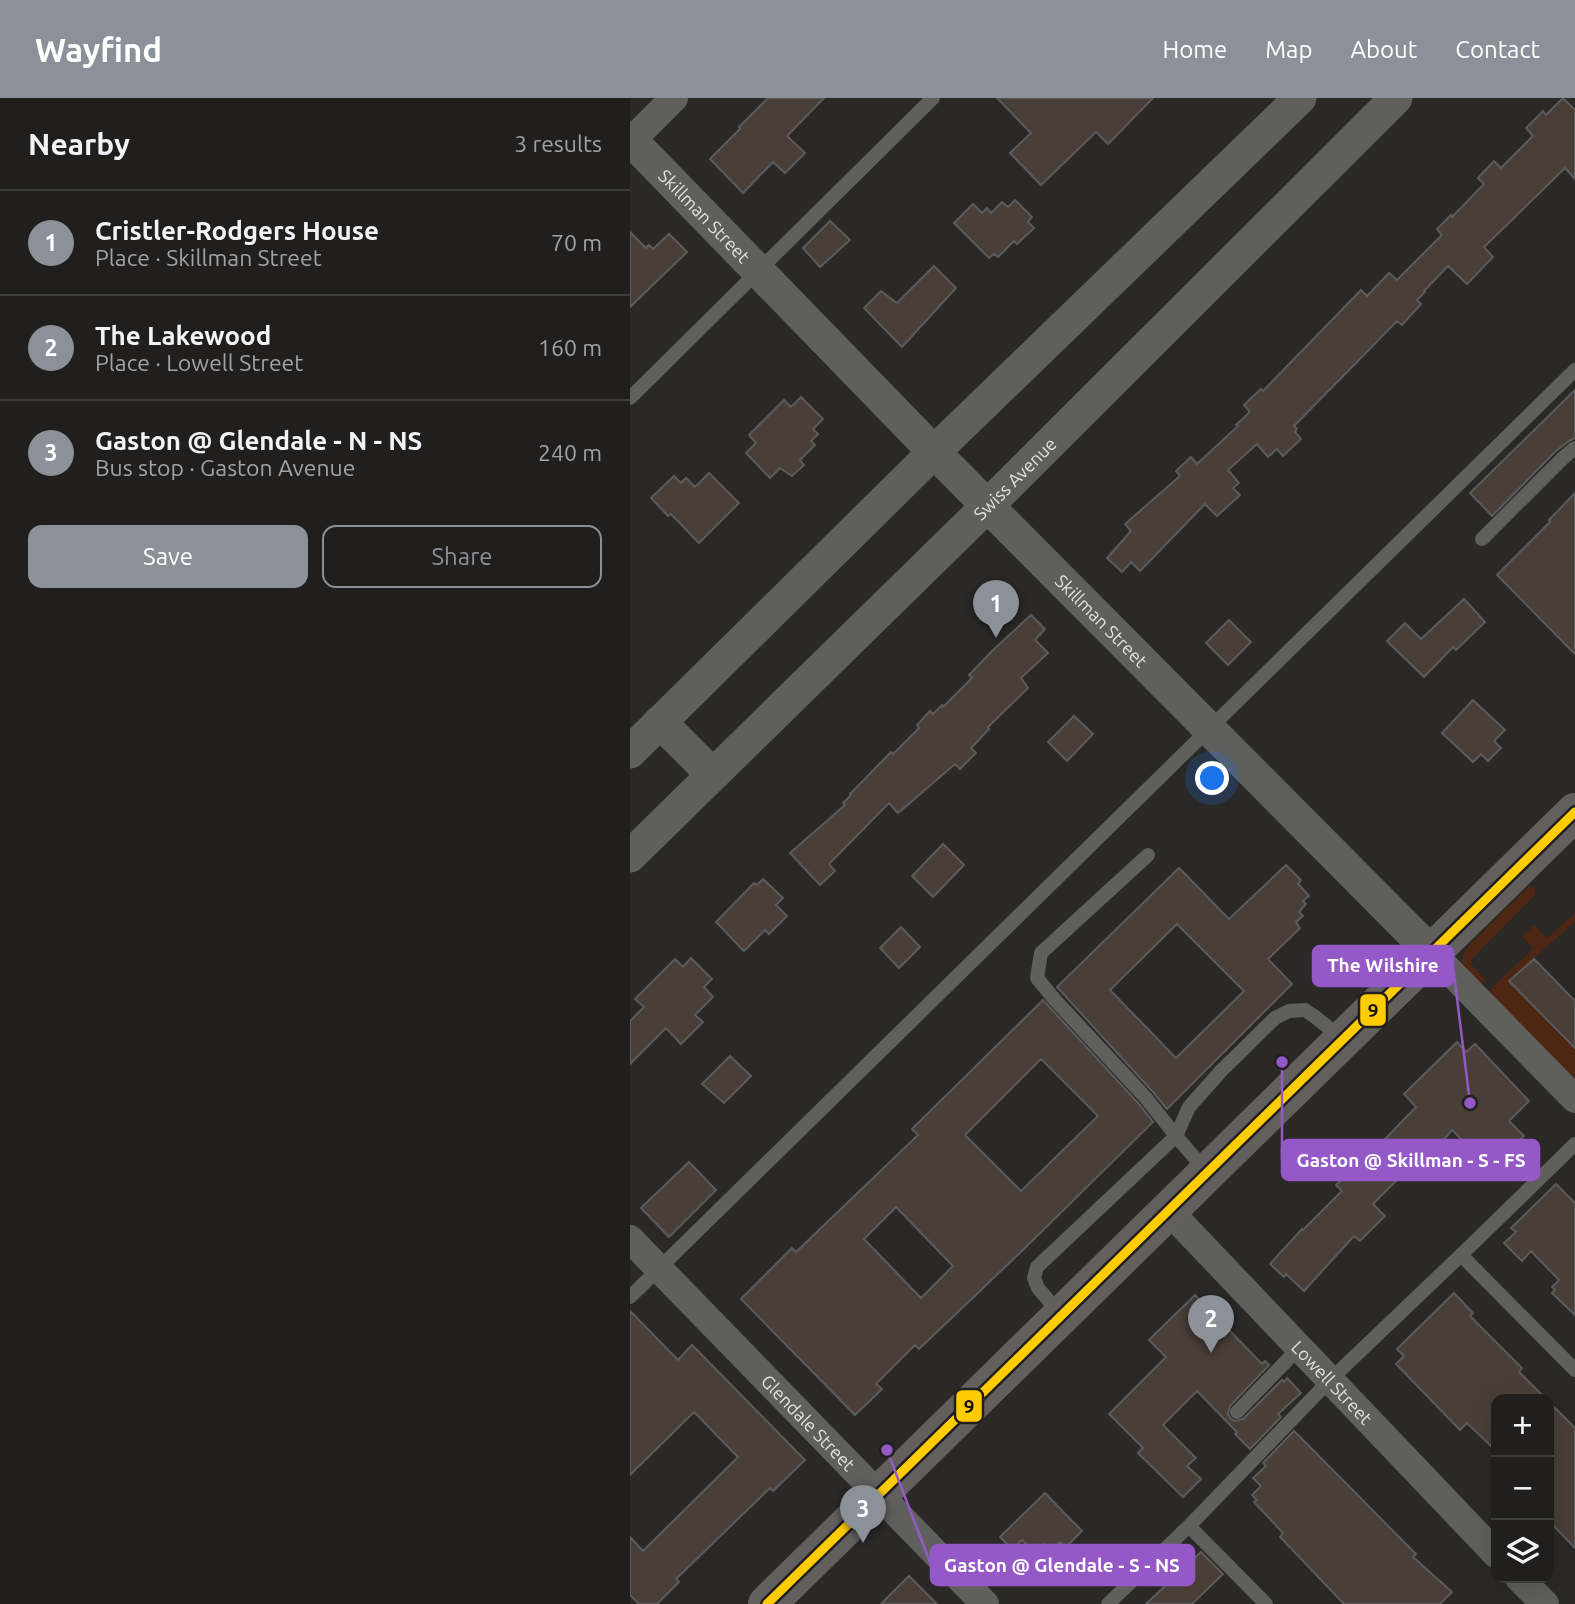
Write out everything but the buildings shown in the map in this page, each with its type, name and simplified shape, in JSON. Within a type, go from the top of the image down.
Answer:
[{"type":"main road","points":[[767,1604],[1575,812]]},
{"type":"street","points":[[631,141],[674,98]]},
{"type":"street","points":[[630,752],[934,452],[1300,98]]},
{"type":"street","name":"Swiss Avenue","points":[[630,856],[988,505],[1396,98]]},
{"type":"street","name":"Skillman Street","points":[[631,141],[934,452],[1575,1099]]},
{"type":"street","points":[[660,722],[712,774]]},
{"type":"street","name":"Lowell Street","points":[[1168,1210],[1491,1549]]},
{"type":"street","name":"Glendale Street","points":[[630,1239],[985,1604]]},
{"type":"street","points":[[1524,1583],[1545,1604]]},
{"type":"lane","points":[[630,398],[933,98]]},
{"type":"lane","points":[[630,1297],[1575,370]]},
{"type":"lane","points":[[1482,539],[1575,448]]},
{"type":"lane","points":[[1148,855],[1041,953],[1037,978],[1146,1098],[1206,1172]]},
{"type":"lane","points":[[1061,1315],[1038,1288],[1034,1278],[1037,1267],[1176,1136],[1189,1107],[1275,1018],[1289,1011],[1305,1010],[1343,1039]]},
{"type":"lane","points":[[1108,1604],[1189,1526],[1330,1380],[1575,1144]]},
{"type":"lane","points":[[1461,1255],[1575,1370]]},
{"type":"lane","points":[[1237,1412],[1299,1348]]},
{"type":"lane","points":[[1189,1526],[1266,1604]]},
{"type":"shaded area","points":[[1529,886],[1534,887],[1536,894],[1471,960],[1471,964],[1486,980],[1479,987],[1462,965],[1463,955],[1468,946]]},
{"type":"shaded area","points":[[1575,913],[1575,922],[1509,981],[1575,1049],[1575,1085],[1485,994],[1533,949],[1522,936],[1534,925],[1547,938]]},
{"type":"transit line","name":"9","points":[[767,1604],[1575,812]]},
{"type":"place","name":"Cristler-Rodgers House","points":[[996,638]]},
{"type":"place","name":"Gaston @ Skillman - S - FS","points":[[1282,1062]]},
{"type":"place","name":"The Wilshire","points":[[1470,1103]]},
{"type":"place","name":"The Lakewood","points":[[1211,1353]]},
{"type":"place","name":"Gaston @ Glendale - S - NS","points":[[887,1450]]},
{"type":"place","name":"Gaston @ Glendale - N - NS","points":[[863,1543]]}]
